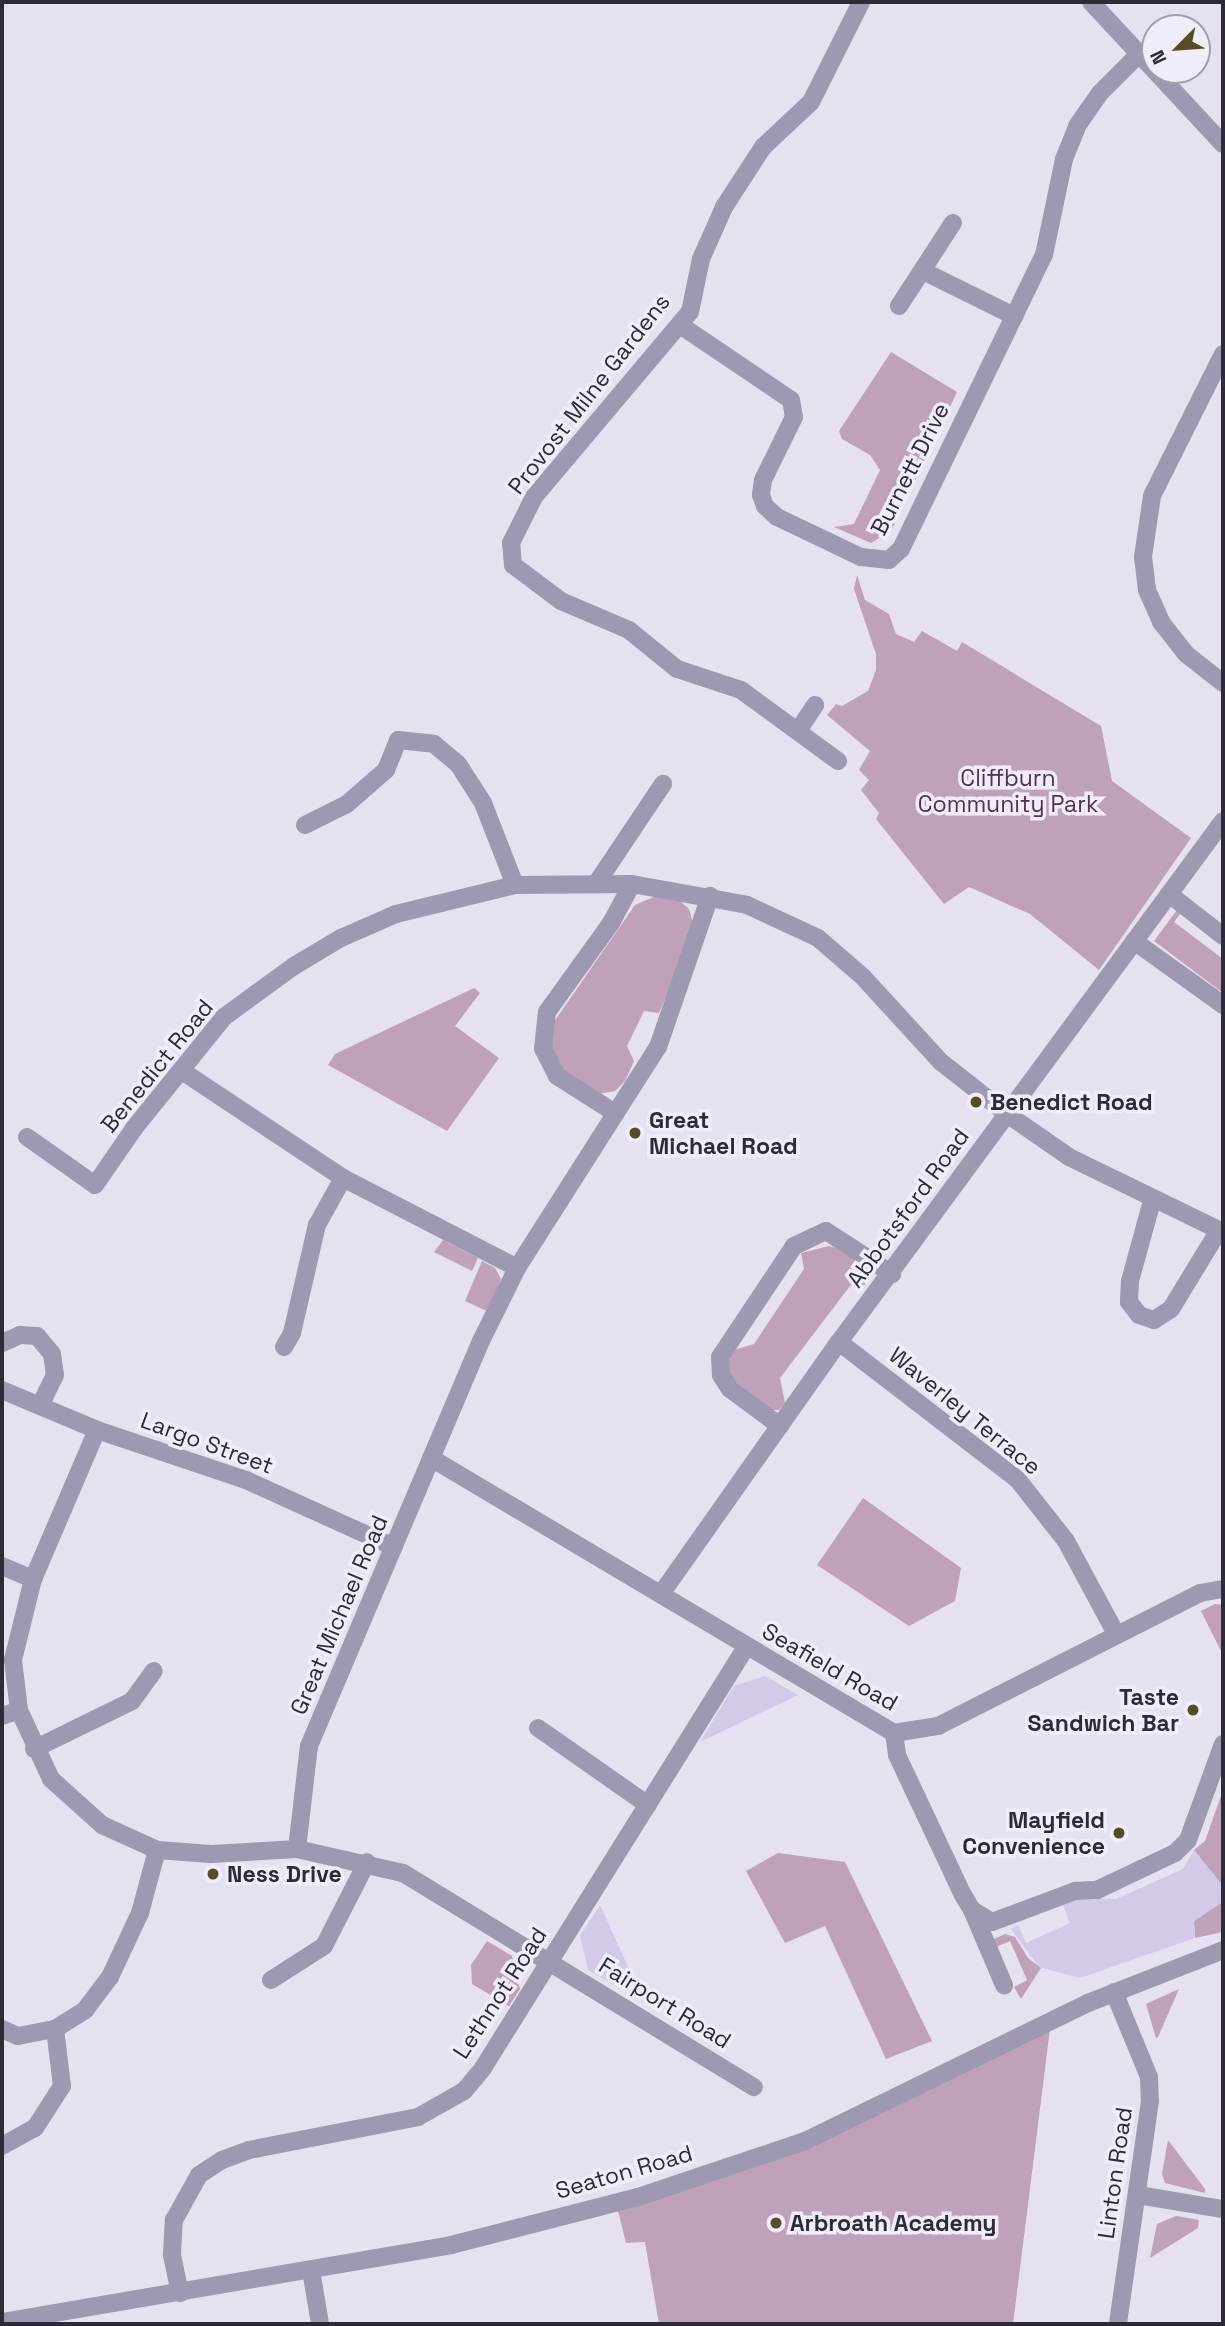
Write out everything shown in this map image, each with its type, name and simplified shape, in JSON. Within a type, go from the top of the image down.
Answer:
[{"type":"street","name":"Provost Milne Gardens","points":[[838,761],[799,729],[741,690],[677,669],[629,630],[561,601],[513,565],[511,543],[534,497],[690,312],[701,259],[724,207],[763,147],[811,102],[861,2]]},
{"type":"street","points":[[1091,2],[1223,144]]},
{"type":"street","name":"Burnett Drive","points":[[680,325],[791,400],[794,416],[763,480],[761,495],[765,506],[777,517],[874,562],[889,560],[901,550],[1044,255],[1064,159],[1077,126],[1100,93],[1139,54]]},
{"type":"street","points":[[900,306],[953,223]]},
{"type":"street","points":[[923,271],[1014,316]]},
{"type":"street","points":[[1223,354],[1152,496],[1143,557],[1147,590],[1161,622],[1186,654],[1223,683]]},
{"type":"street","points":[[799,729],[815,705]]},
{"type":"street","points":[[305,825],[347,804],[386,770],[397,740],[434,744],[458,764],[483,803],[515,885]]},
{"type":"street","points":[[598,881],[663,785]]},
{"type":"street","name":"Abbotsford Road","points":[[661,1594],[839,1342],[892,1274],[1223,821]]},
{"type":"street","name":"Benedict Road","points":[[27,1137],[95,1185],[224,1017],[294,966],[341,939],[396,914],[515,885],[598,881],[710,896],[747,905],[818,938],[863,977],[941,1062],[1007,1114],[1069,1157],[1152,1201],[1221,1231]]},
{"type":"street","points":[[615,1113],[557,1076],[543,1049],[547,1012],[611,923],[632,884]]},
{"type":"street","points":[[1169,894],[1223,936]]},
{"type":"street","name":"Great Michael Road","points":[[297,1849],[309,1746],[431,1458],[517,1268],[658,1046],[710,896]]},
{"type":"street","points":[[1135,941],[1223,1006]]},
{"type":"street","points":[[182,1071],[344,1178],[517,1268]]},
{"type":"street","points":[[284,1347],[292,1332],[317,1225],[344,1178]]},
{"type":"street","points":[[1152,1201],[1130,1281],[1129,1302],[1139,1315],[1154,1320],[1171,1309],[1221,1231]]},
{"type":"street","points":[[780,1426],[730,1389],[721,1374],[720,1357],[794,1246],[825,1231],[892,1274]]},
{"type":"street","points":[[2,1343],[20,1335],[37,1336],[52,1354],[55,1375],[40,1406]]},
{"type":"street","name":"Waverley Terrace","points":[[839,1342],[1018,1480],[1066,1541],[1116,1634]]},
{"type":"street","name":"Largo Street","points":[[2,1390],[97,1430],[246,1480],[394,1547]]},
{"type":"street","points":[[97,1430],[33,1579],[13,1660],[10,1713],[51,1779],[102,1825],[158,1850],[211,1854],[297,1849],[367,1862],[403,1873],[551,1961]]},
{"type":"street","name":"Seafield Road","points":[[431,1458],[894,1733],[938,1726],[1200,1593],[1223,1589]]},
{"type":"street","points":[[2,1566],[33,1579]]},
{"type":"street","name":"Lethnot Road","points":[[180,2293],[172,2254],[174,2220],[199,2175],[249,2150],[393,2123],[442,2106],[464,2091],[484,2068],[746,1647]]},
{"type":"street","points":[[34,1749],[132,1701],[154,1671]]},
{"type":"street","points":[[538,1728],[648,1805]]},
{"type":"street","points":[[894,1733],[897,1755],[972,1910],[1004,1985]]},
{"type":"street","points":[[972,1910],[992,1922],[1003,1921],[1061,1895],[1097,1890],[1175,1853],[1188,1840],[1223,1744]]},
{"type":"street","points":[[2,2029],[18,2036],[55,2029],[85,2010],[110,1977],[140,1913],[158,1850]]},
{"type":"street","points":[[271,1980],[324,1946],[367,1862]]},
{"type":"street","name":"Seaton Road","points":[[2,2322],[451,2245],[638,2197],[805,2141],[1114,1992],[1223,1950]]},
{"type":"street","name":"Fairport Road","points":[[551,1961],[754,2087]]},
{"type":"street","name":"Linton Road","points":[[1114,1992],[1149,2077],[1149,2124],[1118,2324]]},
{"type":"street","points":[[2,2147],[35,2128],[62,2086],[55,2029]]},
{"type":"street","points":[[1138,2195],[1223,2209]]},
{"type":"street","points":[[311,2270],[320,2324]]},
{"type":"green space","points":[[891,352],[957,392],[891,531],[871,543],[834,527],[854,524],[880,470],[870,455],[842,439],[839,431]]},
{"type":"green space","name":"Cliffburn Community Park","points":[[857,575],[865,600],[889,614],[896,634],[914,642],[922,631],[957,651],[962,642],[1101,726],[1112,781],[1191,838],[1099,970],[1030,914],[969,887],[944,904],[876,819],[879,813],[861,790],[869,780],[859,770],[870,751],[827,715],[836,704],[842,706],[868,691],[876,670],[876,654],[854,589]]},
{"type":"green space","points":[[656,896],[679,900],[689,909],[693,923],[689,943],[659,1013],[644,1011],[627,1046],[634,1061],[625,1081],[615,1091],[598,1094],[551,1063],[549,1029],[635,905]]},
{"type":"green space","points":[[1180,906],[1184,909],[1174,922],[1223,959],[1223,993],[1154,941]]},
{"type":"green space","points":[[474,988],[480,993],[455,1026],[499,1058],[447,1131],[328,1065],[335,1054]]},
{"type":"green space","points":[[443,1240],[478,1258],[472,1271],[434,1252]]},
{"type":"green space","points":[[829,1246],[851,1252],[871,1273],[865,1285],[850,1286],[780,1378],[785,1403],[779,1410],[770,1410],[726,1374],[727,1352],[754,1344],[804,1269],[801,1253]]},
{"type":"green space","points":[[482,1261],[495,1268],[501,1279],[489,1312],[465,1301]]},
{"type":"green space","points":[[863,1498],[961,1568],[955,1601],[909,1626],[817,1565]]},
{"type":"green space","points":[[1215,1604],[1223,1605],[1223,1655],[1201,1611]]},
{"type":"green space","points":[[1223,1790],[1223,1886],[1194,1850],[1205,1841]]},
{"type":"green space","points":[[778,1853],[845,1862],[932,2041],[886,2059],[825,1926],[785,1943],[746,1871]]},
{"type":"green space","points":[[1222,1900],[1223,1932],[1195,1938],[1194,1921]]},
{"type":"green space","points":[[1005,1934],[1015,1937],[1028,1958],[1041,1968],[1021,1999],[1014,1987],[1027,1980],[1010,1941],[996,1947],[992,1940]]},
{"type":"green space","points":[[487,1941],[512,1956],[520,1989],[509,2006],[472,1984],[471,1965]]},
{"type":"green space","points":[[1179,1989],[1158,2037],[1156,2038],[1146,2004]]},
{"type":"green space","points":[[1051,2021],[1013,2324],[659,2324],[645,2242],[626,2243],[616,2203],[805,2141]]},
{"type":"green space","points":[[1168,2140],[1205,2189],[1205,2193],[1165,2183],[1162,2174]]},
{"type":"green space","points":[[1176,2216],[1199,2220],[1198,2228],[1150,2258],[1157,2224]]},
{"type":"shaded area","points":[[765,1676],[798,1695],[700,1742],[734,1686]]},
{"type":"shaded area","points":[[1194,1850],[1223,1886],[1223,1902],[1194,1921],[1195,1938],[1080,1978],[1039,1967],[1011,1929],[1018,1925],[1026,1943],[1070,1923],[1063,1905],[1078,1898],[1116,1899],[1183,1869]]},
{"type":"shaded area","points":[[600,1905],[644,2002],[588,1970],[580,1936]]},
{"type":"place","name":"Benedict Road","points":[[976,1102]]},
{"type":"place","name":"Great Michael Road","points":[[635,1133]]},
{"type":"place","name":"Taste Sandwich Bar","points":[[1193,1710]]},
{"type":"place","name":"Mayfield Convenience","points":[[1119,1833]]},
{"type":"place","name":"Ness Drive","points":[[213,1874]]},
{"type":"place","name":"Arbroath Academy","points":[[776,2223]]}]
